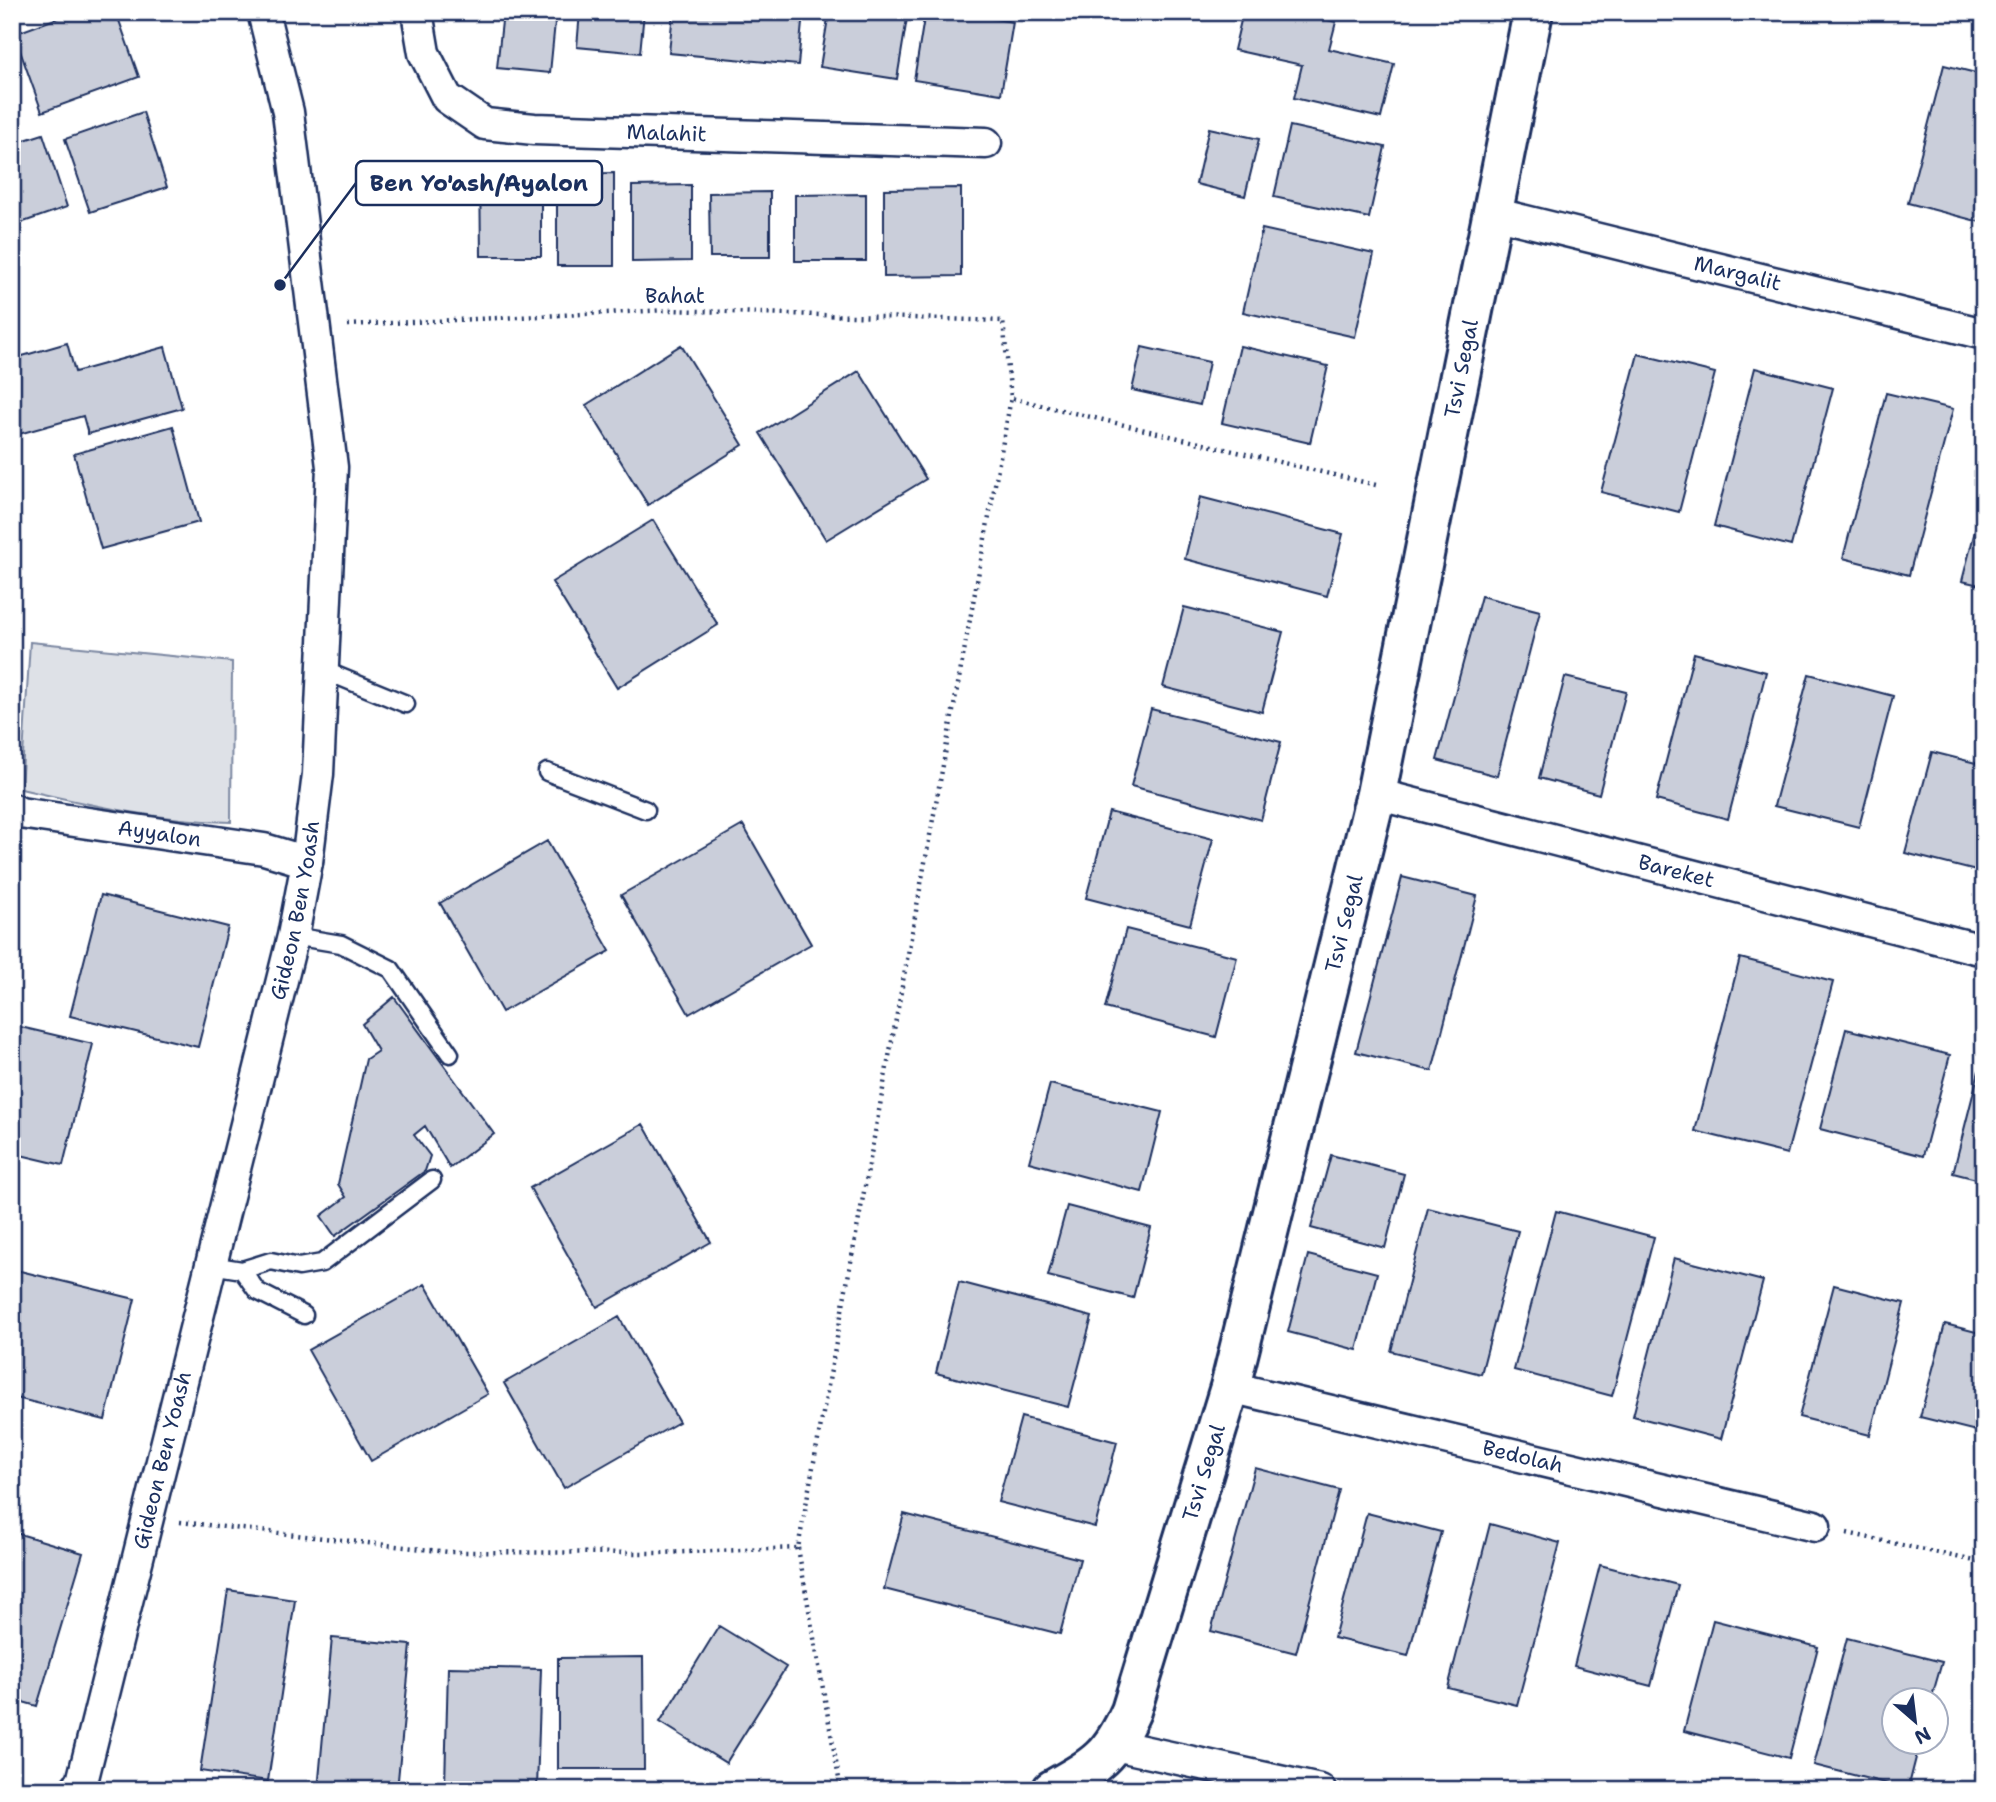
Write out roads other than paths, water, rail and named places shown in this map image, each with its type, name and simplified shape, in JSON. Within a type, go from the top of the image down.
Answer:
[{"type":"street","name":"Gideon Ben Yoash","points":[[80,1790],[293,936],[307,862],[318,774],[332,467],[288,112],[263,12]]},
{"type":"street","name":"Malahit","points":[[417,12],[424,53],[447,98],[485,124],[548,129],[986,143]]},
{"type":"street","name":"Tsvi Segal","points":[[1052,1790],[1087,1770],[1115,1745],[1131,1711],[1230,1387],[1376,794],[1533,12]]},
{"type":"street","name":"Margalit","points":[[1493,213],[1984,334]]},
{"type":"street","name":"Bareket","points":[[1376,794],[1975,948]]},
{"type":"street","name":"Ayyalon","points":[[12,809],[20,813],[160,836],[264,849],[307,862]]},
{"type":"street","name":"Bedolah","points":[[1230,1387],[1815,1526]]},
{"type":"street","points":[[1115,1745],[1320,1790]]},
{"type":"lane","points":[[323,670],[406,704]]},
{"type":"lane","points":[[547,772],[646,810]]},
{"type":"lane","points":[[293,936],[341,944],[391,969],[450,1054]]},
{"type":"lane","points":[[211,1265],[242,1270],[271,1261],[299,1267],[322,1263],[432,1180]]},
{"type":"lane","points":[[242,1270],[257,1291],[304,1315]]},
{"type":"place","name":"Ben Yo'ash/Ayalon","points":[[280,285]]}]
